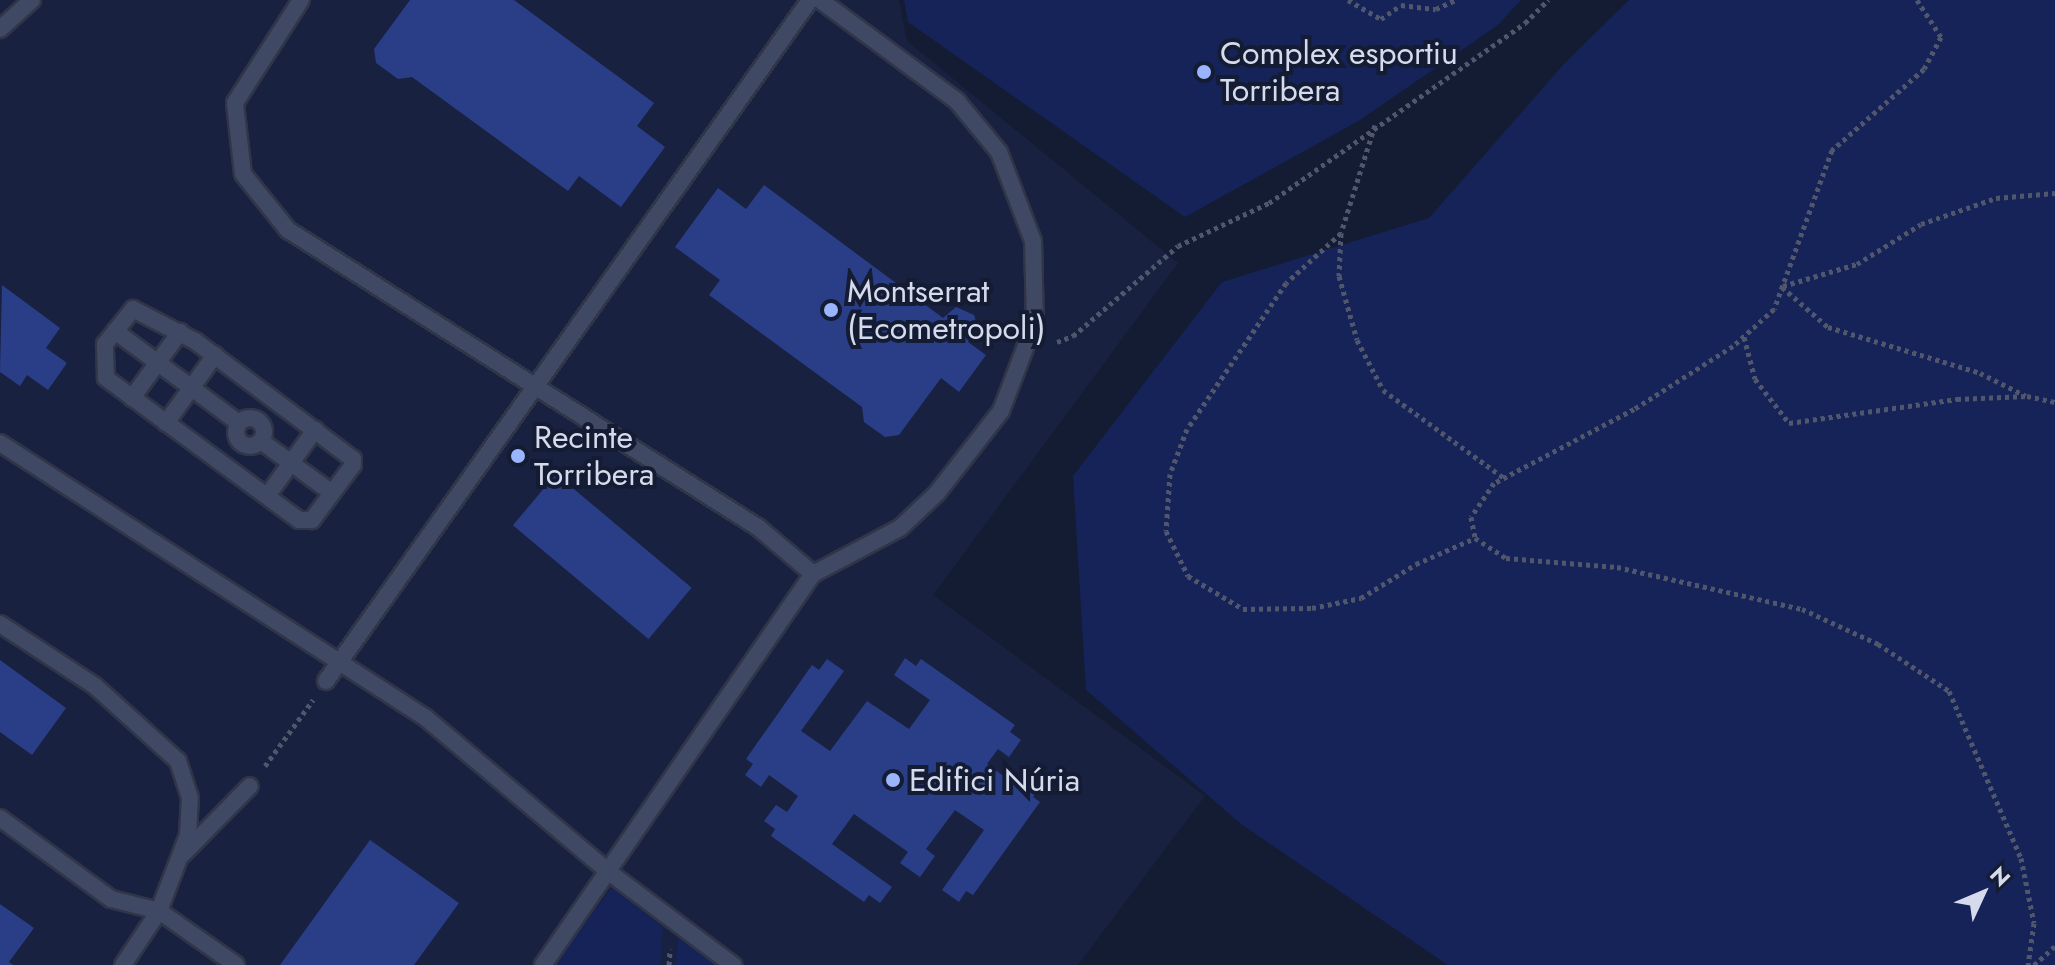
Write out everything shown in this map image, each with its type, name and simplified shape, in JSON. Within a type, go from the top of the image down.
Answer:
[{"type":"lane","points":[[0,29],[32,0]]},
{"type":"lane","points":[[301,0],[235,103],[243,174],[288,230],[759,528],[813,574]]},
{"type":"lane","points":[[326,681],[810,0]]},
{"type":"lane","points":[[543,965],[610,873],[813,574],[900,528],[937,493],[1001,411],[1035,322],[1033,241],[999,152],[957,101],[820,0]]},
{"type":"lane","points":[[133,309],[180,332],[353,459],[332,493],[307,522],[106,378],[105,344],[133,309]]},
{"type":"lane","points":[[115,331],[239,423],[258,422]]},
{"type":"lane","points":[[132,398],[180,332]]},
{"type":"lane","points":[[166,423],[215,355]]},
{"type":"lane","points":[[258,422],[274,400]]},
{"type":"lane","points":[[258,422],[263,429],[261,441]]},
{"type":"lane","points":[[239,423],[236,435],[241,443],[250,446],[261,441]]},
{"type":"lane","points":[[267,496],[315,430]]},
{"type":"lane","points":[[261,441],[332,493]]},
{"type":"lane","points":[[0,443],[342,660],[426,718],[610,873],[733,965]]},
{"type":"lane","points":[[224,465],[241,443]]},
{"type":"lane","points":[[0,624],[95,686],[178,761],[190,797],[188,835],[159,911],[123,965]]},
{"type":"lane","points":[[180,858],[250,786]]},
{"type":"lane","points":[[0,818],[111,899],[159,911],[236,965]]},
{"type":"path","points":[[1348,0],[1381,19],[1401,5],[1436,9],[1455,0]]},
{"type":"path","points":[[1023,355],[1073,336],[1178,246],[1269,203],[1376,124],[1525,23],[1548,0]]},
{"type":"path","points":[[1917,0],[1941,37],[1924,69],[1832,150],[1774,309],[1744,337],[1634,409],[1494,483],[1471,517],[1475,538],[1506,558],[1617,567],[1802,609],[1878,644],[1949,691],[2021,858],[2034,923],[2028,965]]},
{"type":"path","points":[[1376,124],[1341,233],[1339,276],[1357,340],[1383,390],[1504,478]]},
{"type":"path","points":[[1782,287],[1857,264],[1921,224],[1996,198],[2055,193]]},
{"type":"path","points":[[1341,233],[1286,283],[1187,429],[1170,474],[1166,531],[1188,576],[1243,609],[1312,608],[1361,598],[1416,564],[1475,538]]},
{"type":"path","points":[[1782,287],[1828,327],[1980,373],[2027,396],[2055,402]]},
{"type":"path","points":[[1744,337],[1755,379],[1789,423],[1957,399],[2027,396]]},
{"type":"path","points":[[250,786],[326,681]]},
{"type":"path","points":[[2034,965],[2055,946]]},
{"type":"shaded area","name":"Recinte Torribera","points":[[0,0],[899,0],[907,41],[1178,263],[933,595],[1205,796],[1078,965],[0,965]]},
{"type":"shaded area","name":"Complex esportiu Torribera","points":[[904,0],[1521,0],[1498,25],[1360,120],[1185,217],[908,22]]},
{"type":"shaded area","points":[[1629,0],[2055,0],[2055,965],[1448,965],[1241,824],[1086,690],[1073,476],[1222,282],[1429,218],[1565,63]]},
{"type":"shaded area","points":[[612,888],[663,927],[660,965],[553,965]]},
{"type":"shaded area","points":[[679,933],[719,965],[675,965]]},
{"type":"building","points":[[410,0],[514,0],[654,103],[637,126],[665,147],[621,207],[579,176],[568,191],[412,77],[398,79],[376,63],[374,49]]},
{"type":"building","name":"Montserrat (Ecometropoli)","points":[[764,185],[943,318],[956,307],[974,315],[977,325],[968,342],[986,355],[959,392],[941,378],[899,435],[885,437],[864,422],[862,407],[709,295],[720,280],[675,247],[718,188],[746,209]]},
{"type":"building","points":[[2,285],[60,328],[46,348],[67,363],[48,390],[27,375],[20,386],[0,372]]},
{"type":"building","points":[[556,474],[692,588],[649,639],[513,525]]},
{"type":"building","name":"Edifici Núria","points":[[905,658],[916,666],[921,659],[1015,725],[1010,732],[1021,740],[1009,757],[998,749],[987,764],[1016,785],[1024,774],[1040,786],[1033,797],[1040,802],[973,895],[966,891],[959,902],[942,890],[984,830],[955,810],[926,849],[935,856],[920,877],[900,863],[908,852],[854,814],[832,844],[892,887],[880,903],[869,895],[864,902],[771,836],[775,829],[764,821],[776,805],[787,812],[798,796],[769,775],[761,787],[745,775],[753,764],[746,759],[812,665],[819,670],[827,659],[844,671],[801,731],[830,751],[867,701],[909,729],[930,700],[894,675]]},
{"type":"building","points":[[0,660],[66,708],[32,755],[0,732]]},
{"type":"building","points":[[370,840],[459,903],[414,965],[280,965]]},
{"type":"building","points":[[0,904],[34,928],[9,962],[13,965],[0,965]]},
{"type":"place","name":"Complex esportiu Torribera","points":[[1204,72]]},
{"type":"place","name":"Montserrat (Ecometropoli)","points":[[831,310]]},
{"type":"place","name":"Recinte Torribera","points":[[518,456]]},
{"type":"place","name":"Edifici Núria","points":[[893,780]]}]
